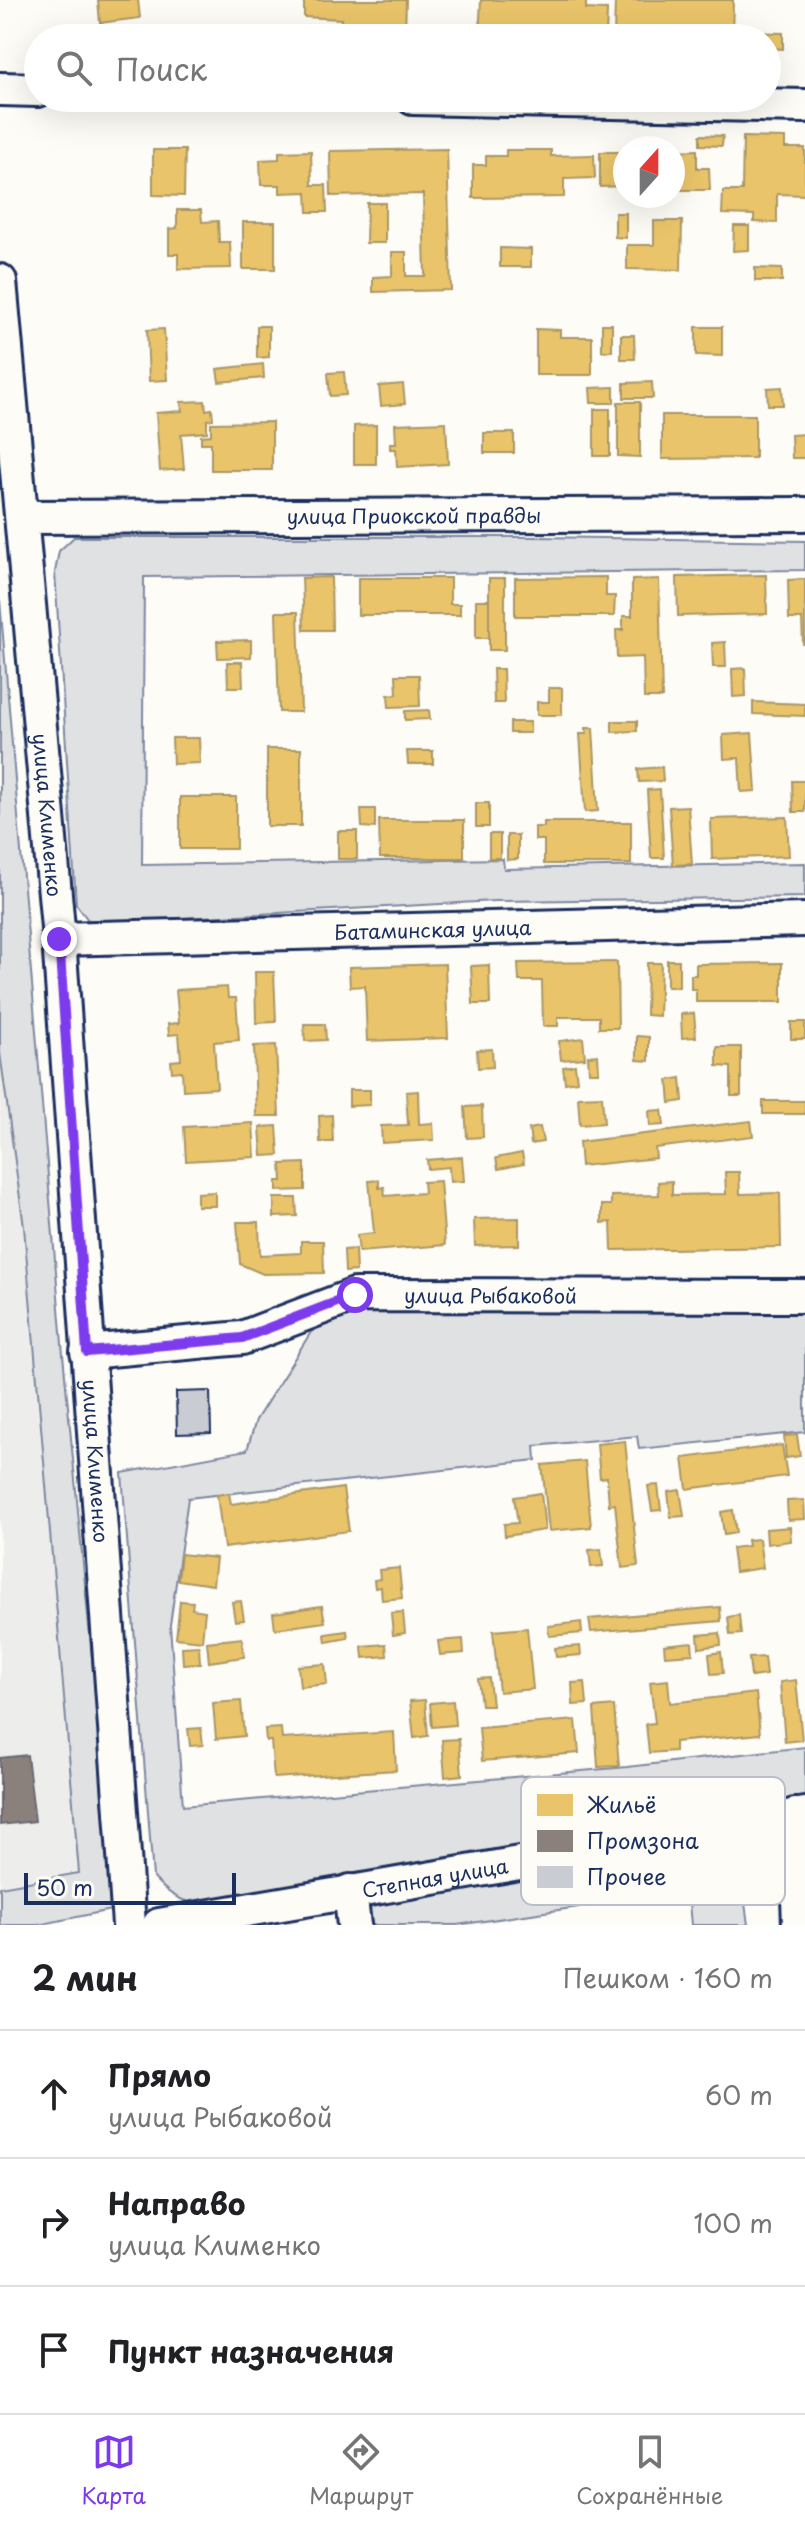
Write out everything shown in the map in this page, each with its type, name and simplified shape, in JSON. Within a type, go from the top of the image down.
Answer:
[{"type":"street","points":[[0,89],[24,90]]},
{"type":"street","points":[[781,106],[805,106]]},
{"type":"street","name":"улица Клименко","points":[[0,281],[59,939],[129,1925]]},
{"type":"street","name":"улица Приокской правды","points":[[22,517],[805,514]]},
{"type":"street","name":"Батаминская улица","points":[[59,939],[805,920]]},
{"type":"street","name":"улица Рыбаковой","points":[[87,1352],[242,1338],[355,1295],[805,1296]]},
{"type":"street","points":[[799,1925],[800,1814]]},
{"type":"street","name":"Степная улица","points":[[159,1925],[521,1862]]},
{"type":"street","points":[[350,1891],[354,1925]]},
{"type":"shaded area","points":[[74,537],[534,537],[805,541],[805,570],[144,577],[142,865],[503,859],[504,869],[805,863],[805,897],[495,901],[148,920],[88,920],[76,904],[55,572],[59,551]]},
{"type":"shaded area","points":[[0,600],[62,1344],[116,1909],[38,1925],[0,1925],[0,1887],[79,1873],[24,1227],[0,1053]]},
{"type":"shaded area","points":[[0,1053],[24,1227],[79,1874],[0,1887]]},
{"type":"shaded area","points":[[805,1302],[805,1432],[639,1449],[637,1436],[535,1446],[536,1460],[188,1498],[170,1625],[183,1806],[627,1767],[805,1747],[805,1807],[785,1810],[785,1777],[521,1777],[521,1852],[197,1904],[172,1895],[153,1877],[122,1473],[247,1450],[256,1420],[311,1332],[340,1315],[388,1308]]},
{"type":"shaded area","points":[[521,1876],[521,1905],[593,1905],[457,1925],[368,1925],[371,1907],[385,1895]]},
{"type":"shaded area","points":[[689,1905],[745,1905],[748,1925],[691,1925]]},
{"type":"building: Жильё","points":[[98,0],[138,0],[140,18],[100,23]]},
{"type":"building: Жильё","points":[[304,0],[406,0],[405,24],[341,24],[341,19],[304,17]]},
{"type":"building: Жильё","points":[[481,0],[586,0],[586,9],[607,10],[606,24],[480,24]]},
{"type":"building: Жильё","points":[[615,0],[733,0],[732,24],[614,24]]},
{"type":"building: Жильё","points":[[700,135],[723,136],[722,146],[700,145]]},
{"type":"building: Жильё","points":[[743,137],[785,138],[785,148],[805,148],[805,195],[777,194],[777,223],[754,222],[754,215],[722,214],[723,191],[742,191]]},
{"type":"building: Жильё","points":[[447,149],[451,290],[373,292],[373,277],[392,276],[392,252],[406,252],[406,276],[425,276],[423,194],[331,196],[330,151]]},
{"type":"building: Жильё","points":[[153,150],[185,150],[184,196],[153,195]]},
{"type":"building: Жильё","points":[[506,150],[551,150],[551,156],[594,155],[595,178],[564,179],[564,197],[473,198],[473,165],[486,165],[486,156],[506,156]]},
{"type":"building: Жильё","points":[[685,150],[697,150],[697,168],[709,168],[710,190],[685,190]]},
{"type":"building: Жильё","points":[[311,151],[312,185],[326,185],[327,212],[308,212],[307,192],[280,193],[280,185],[261,185],[260,160],[279,159],[279,152]]},
{"type":"building: Жильё","points":[[600,152],[613,152],[613,186],[600,187]]},
{"type":"building: Жильё","points":[[367,203],[385,203],[385,243],[366,243]]},
{"type":"building: Жильё","points":[[177,210],[201,210],[202,222],[218,221],[219,242],[230,242],[231,268],[178,269],[178,254],[169,254],[169,229],[177,228]]},
{"type":"building: Жильё","points":[[615,213],[626,213],[626,238],[615,237]]},
{"type":"building: Жильё","points":[[654,221],[682,221],[681,270],[627,269],[627,245],[654,245]]},
{"type":"building: Жильё","points":[[243,222],[275,222],[275,269],[243,269]]},
{"type":"building: Жильё","points":[[734,226],[749,226],[749,250],[733,251]]},
{"type":"building: Жильё","points":[[500,248],[531,249],[531,267],[500,267]]},
{"type":"building: Жильё","points":[[755,268],[782,269],[782,281],[755,281]]},
{"type":"building: Жильё","points":[[602,324],[612,324],[612,351],[602,351]]},
{"type":"building: Жильё","points":[[257,326],[269,326],[269,357],[257,358]]},
{"type":"building: Жильё","points":[[696,327],[722,327],[722,356],[696,355]]},
{"type":"building: Жильё","points":[[164,329],[167,380],[149,381],[147,330]]},
{"type":"building: Жильё","points":[[536,329],[560,330],[560,337],[592,337],[592,375],[536,375]]},
{"type":"building: Жильё","points":[[621,335],[634,335],[635,359],[621,359]]},
{"type":"building: Жильё","points":[[263,364],[264,378],[219,382],[217,369]]},
{"type":"building: Жильё","points":[[344,372],[346,395],[330,396],[328,373]]},
{"type":"building: Жильё","points":[[652,382],[653,398],[624,398],[624,383]]},
{"type":"building: Жильё","points":[[403,384],[405,404],[381,406],[379,386]]},
{"type":"building: Жильё","points":[[614,387],[614,403],[591,403],[590,388]]},
{"type":"building: Жильё","points":[[782,387],[783,405],[768,405],[767,388]]},
{"type":"building: Жильё","points":[[205,401],[206,410],[212,409],[213,419],[207,420],[207,432],[181,434],[184,469],[160,471],[156,413],[182,411],[181,402]]},
{"type":"building: Жильё","points":[[618,402],[640,402],[640,457],[618,456]]},
{"type":"building: Жильё","points":[[594,409],[610,409],[610,456],[594,456]]},
{"type":"building: Жильё","points":[[662,415],[755,415],[755,458],[662,459]]},
{"type":"building: Жильё","points":[[272,422],[272,470],[211,470],[211,443],[201,443],[201,436],[211,435],[211,423]]},
{"type":"building: Жильё","points":[[446,422],[448,464],[397,467],[396,449],[390,449],[390,443],[396,443],[395,424]]},
{"type":"building: Жильё","points":[[376,425],[376,464],[354,464],[354,426]]},
{"type":"building: Жильё","points":[[484,433],[514,433],[514,453],[484,453]]},
{"type":"building: Жильё","points":[[805,434],[805,458],[792,458],[791,435]]},
{"type":"building: Жильё","points":[[766,575],[767,614],[678,616],[677,577]]},
{"type":"building: Жильё","points":[[331,577],[332,630],[304,630],[302,578]]},
{"type":"building: Жильё","points":[[606,577],[606,596],[615,596],[614,616],[515,616],[515,578]]},
{"type":"building: Жильё","points":[[358,578],[450,578],[450,604],[460,604],[460,615],[358,615]]},
{"type":"building: Жильё","points":[[489,578],[505,578],[505,650],[489,650]]},
{"type":"building: Жильё","points":[[659,579],[662,698],[644,698],[643,657],[617,658],[616,630],[623,630],[623,616],[632,616],[632,580]]},
{"type":"building: Жильё","points":[[805,579],[803,644],[802,619],[789,619],[788,580]]},
{"type":"building: Жильё","points":[[476,600],[489,600],[489,638],[476,638]]},
{"type":"building: Жильё","points":[[276,612],[298,612],[301,712],[279,712]]},
{"type":"building: Жильё","points":[[251,640],[251,657],[218,658],[217,641]]},
{"type":"building: Жильё","points":[[725,642],[726,667],[713,667],[712,643]]},
{"type":"building: Жильё","points":[[227,662],[242,662],[243,687],[228,687]]},
{"type":"building: Жильё","points":[[745,668],[746,696],[733,697],[732,669]]},
{"type":"building: Жильё","points":[[493,669],[503,669],[504,703],[494,703]]},
{"type":"building: Жильё","points":[[396,675],[419,675],[420,706],[389,707],[388,695],[397,694]]},
{"type":"building: Жильё","points":[[549,688],[562,688],[562,715],[537,715],[537,702],[549,702]]},
{"type":"building: Жильё","points":[[753,702],[805,704],[805,716],[753,714]]},
{"type":"building: Жильё","points":[[429,710],[430,719],[405,720],[405,711]]},
{"type":"building: Жильё","points":[[612,721],[637,721],[637,731],[612,732]]},
{"type":"building: Жильё","points":[[510,722],[530,722],[530,733],[510,733]]},
{"type":"building: Жильё","points":[[586,728],[593,728],[598,811],[585,812],[580,734],[587,734]]},
{"type":"building: Жильё","points":[[752,733],[756,791],[741,792],[739,758],[724,759],[723,735]]},
{"type":"building: Жильё","points":[[172,738],[199,738],[200,763],[173,764]]},
{"type":"building: Жильё","points":[[267,749],[301,749],[301,826],[267,826]]},
{"type":"building: Жильё","points":[[407,751],[433,751],[433,764],[408,764]]},
{"type":"building: Жильё","points":[[662,767],[663,781],[639,782],[638,769]]},
{"type":"building: Жильё","points":[[792,781],[805,781],[805,812],[793,812]]},
{"type":"building: Жильё","points":[[660,789],[664,858],[651,858],[647,790]]},
{"type":"building: Жильё","points":[[180,797],[236,797],[236,849],[180,849]]},
{"type":"building: Жильё","points":[[476,803],[489,803],[489,827],[476,827]]},
{"type":"building: Жильё","points":[[688,806],[692,864],[673,865],[669,807]]},
{"type":"building: Жильё","points":[[361,809],[375,809],[375,828],[362,827]]},
{"type":"building: Жильё","points":[[787,817],[789,856],[712,859],[711,819]]},
{"type":"building: Жильё","points":[[379,820],[464,820],[464,858],[380,858]]},
{"type":"building: Жильё","points":[[544,822],[631,822],[631,864],[544,864],[544,840],[535,840],[535,827],[544,827]]},
{"type":"building: Жильё","points":[[338,831],[357,831],[357,859],[338,859]]},
{"type":"building: Жильё","points":[[489,834],[500,834],[500,858],[489,858]]},
{"type":"building: Жильё","points":[[507,835],[518,835],[518,859],[507,860]]},
{"type":"building: Жильё","points":[[667,960],[679,960],[679,987],[667,987]]},
{"type":"building: Жильё","points":[[617,962],[618,1028],[599,1028],[599,1017],[558,1017],[558,1026],[543,1026],[542,981],[519,981],[518,963]]},
{"type":"building: Жильё","points":[[647,963],[661,963],[659,1016],[646,1015]]},
{"type":"building: Жильё","points":[[782,963],[782,1002],[696,1002],[696,989],[691,989],[691,975],[696,975],[696,964]]},
{"type":"building: Жильё","points":[[445,964],[448,1038],[367,1041],[365,986],[350,987],[349,967]]},
{"type":"building: Жильё","points":[[489,965],[490,1004],[473,1004],[471,966]]},
{"type":"building: Жильё","points":[[255,972],[274,972],[276,1022],[256,1023]]},
{"type":"building: Жильё","points":[[227,987],[228,998],[236,998],[239,1040],[214,1042],[217,1088],[183,1090],[182,1071],[172,1072],[171,1061],[181,1060],[179,1034],[169,1035],[168,1024],[179,1023],[176,990]]},
{"type":"building: Жильё","points":[[694,1013],[696,1037],[682,1038],[681,1014]]},
{"type":"building: Жильё","points":[[791,1022],[805,1022],[805,1039],[791,1039]]},
{"type":"building: Жильё","points":[[304,1024],[325,1024],[326,1040],[305,1041]]},
{"type":"building: Жильё","points":[[637,1036],[649,1037],[649,1061],[637,1060]]},
{"type":"building: Жильё","points":[[583,1038],[585,1058],[561,1060],[559,1041]]},
{"type":"building: Жильё","points":[[276,1045],[279,1116],[256,1116],[254,1046]]},
{"type":"building: Жильё","points":[[717,1047],[741,1047],[741,1096],[731,1096],[731,1067],[717,1066]]},
{"type":"building: Жильё","points":[[492,1049],[493,1067],[478,1068],[477,1050]]},
{"type":"building: Жильё","points":[[598,1055],[599,1072],[589,1072],[588,1056]]},
{"type":"building: Жильё","points":[[575,1065],[577,1081],[565,1083],[563,1067]]},
{"type":"building: Жильё","points":[[681,1078],[683,1101],[670,1103],[668,1080]]},
{"type":"building: Жильё","points":[[349,1090],[370,1090],[370,1105],[349,1106]]},
{"type":"building: Жильё","points":[[418,1091],[419,1124],[433,1123],[434,1140],[382,1143],[381,1126],[408,1125],[406,1092]]},
{"type":"building: Жильё","points":[[602,1096],[604,1123],[580,1125],[578,1097]]},
{"type":"building: Жильё","points":[[763,1101],[805,1101],[805,1114],[763,1114]]},
{"type":"building: Жильё","points":[[482,1106],[483,1137],[467,1138],[465,1107]]},
{"type":"building: Жильё","points":[[662,1110],[664,1125],[650,1126],[649,1111]]},
{"type":"building: Жильё","points":[[332,1115],[333,1142],[320,1142],[319,1116]]},
{"type":"building: Жильё","points":[[751,1121],[753,1136],[655,1148],[656,1158],[581,1166],[579,1142]]},
{"type":"building: Жильё","points":[[253,1123],[255,1157],[186,1161],[184,1127]]},
{"type":"building: Жильё","points":[[277,1126],[279,1155],[262,1156],[260,1127]]},
{"type":"building: Жильё","points":[[540,1127],[543,1142],[531,1144],[529,1129]]},
{"type":"building: Жильё","points":[[522,1153],[524,1164],[498,1169],[496,1158]]},
{"type":"building: Жильё","points":[[462,1157],[464,1181],[450,1182],[449,1167],[428,1169],[427,1160]]},
{"type":"building: Жильё","points":[[305,1163],[305,1190],[277,1191],[277,1181],[282,1181],[281,1164]]},
{"type":"building: Жильё","points":[[725,1172],[739,1172],[740,1194],[780,1193],[781,1247],[612,1250],[611,1222],[602,1223],[602,1205],[611,1205],[611,1196],[659,1195],[658,1182],[672,1181],[672,1195],[726,1194]]},
{"type":"building: Жильё","points":[[379,1180],[379,1188],[384,1187],[385,1196],[424,1193],[423,1182],[440,1181],[445,1245],[359,1252],[357,1235],[374,1233],[369,1181]]},
{"type":"building: Жильё","points":[[215,1192],[215,1206],[197,1206],[197,1193]]},
{"type":"building: Жильё","points":[[274,1198],[296,1198],[297,1216],[274,1217]]},
{"type":"building: Жильё","points":[[519,1218],[519,1245],[475,1246],[474,1219]]},
{"type":"building: Жильё","points":[[237,1222],[259,1222],[260,1255],[301,1253],[301,1241],[323,1241],[324,1273],[263,1274],[240,1264]]},
{"type":"building: Жильё","points":[[355,1249],[356,1271],[345,1272],[344,1250]]},
{"type":"building: Жильё","points":[[797,1435],[800,1456],[786,1458],[784,1436]]},
{"type":"building: Жильё","points":[[625,1441],[638,1566],[622,1568],[615,1504],[609,1505],[607,1477],[600,1478],[597,1444]]},
{"type":"building: Жильё","points":[[782,1445],[787,1476],[687,1489],[683,1458]]},
{"type":"building: Жильё","points":[[585,1461],[591,1527],[549,1531],[542,1465]]},
{"type":"building: Жильё","points":[[658,1485],[661,1510],[652,1511],[648,1486]]},
{"type":"building: Жильё","points":[[343,1488],[349,1531],[224,1548],[217,1495],[229,1493],[231,1504]]},
{"type":"building: Жильё","points":[[680,1490],[684,1516],[671,1517],[668,1492]]},
{"type":"building: Жильё","points":[[541,1493],[545,1530],[505,1536],[504,1524],[518,1523],[514,1497]]},
{"type":"building: Жильё","points":[[804,1500],[805,1519],[788,1520],[787,1501]]},
{"type":"building: Жильё","points":[[733,1510],[736,1533],[724,1535],[721,1512]]},
{"type":"building: Жильё","points":[[790,1527],[791,1541],[767,1544],[766,1529]]},
{"type":"building: Жильё","points":[[759,1539],[763,1568],[735,1572],[732,1548],[748,1546],[747,1540]]},
{"type":"building: Жильё","points":[[601,1549],[603,1566],[591,1567],[589,1550]]},
{"type":"building: Жильё","points":[[181,1554],[216,1558],[213,1585],[178,1580]]},
{"type":"building: Жильё","points":[[399,1568],[402,1598],[382,1600],[381,1587],[375,1588],[374,1580],[380,1579],[379,1570]]},
{"type":"building: Жильё","points":[[180,1601],[193,1602],[192,1609],[205,1611],[202,1641],[176,1638]]},
{"type":"building: Жильё","points":[[241,1601],[244,1620],[235,1621],[232,1602]]},
{"type":"building: Жильё","points":[[322,1606],[325,1622],[275,1629],[273,1613]]},
{"type":"building: Жильё","points":[[720,1607],[721,1621],[591,1632],[589,1619]]},
{"type":"building: Жильё","points":[[403,1612],[405,1633],[393,1635],[391,1613]]},
{"type":"building: Жильё","points":[[739,1615],[741,1634],[730,1635],[728,1617]]},
{"type":"building: Жильё","points":[[581,1622],[582,1633],[549,1636],[548,1626]]},
{"type":"building: Жильё","points":[[527,1628],[533,1689],[499,1692],[493,1631]]},
{"type":"building: Жильё","points":[[347,1631],[348,1638],[326,1642],[325,1634]]},
{"type":"building: Жильё","points":[[720,1633],[721,1645],[699,1648],[698,1635]]},
{"type":"building: Жильё","points":[[242,1638],[244,1657],[209,1662],[207,1642]]},
{"type":"building: Жильё","points":[[463,1639],[464,1653],[440,1655],[438,1641]]},
{"type":"building: Жильё","points":[[692,1642],[693,1654],[665,1656],[664,1645]]},
{"type":"building: Жильё","points":[[386,1644],[387,1656],[363,1658],[362,1646]]},
{"type":"building: Жильё","points":[[199,1646],[200,1663],[183,1664],[182,1647]]},
{"type":"building: Жильё","points":[[580,1646],[581,1655],[556,1657],[555,1648]]},
{"type":"building: Жильё","points":[[721,1652],[723,1673],[711,1674],[709,1654]]},
{"type":"building: Жильё","points":[[764,1657],[766,1675],[751,1677],[749,1658]]},
{"type":"building: Жильё","points":[[325,1664],[327,1684],[300,1687],[298,1666]]},
{"type":"building: Жильё","points":[[489,1678],[492,1705],[481,1705],[478,1679]]},
{"type":"building: Жильё","points":[[668,1680],[670,1703],[756,1693],[760,1734],[675,1742],[675,1751],[649,1753],[646,1724],[655,1723],[650,1682]]},
{"type":"building: Жильё","points":[[796,1680],[802,1740],[785,1742],[780,1682]]},
{"type":"building: Жильё","points":[[585,1682],[587,1704],[573,1705],[572,1683]]},
{"type":"building: Жильё","points":[[425,1700],[428,1736],[414,1738],[410,1701]]},
{"type":"building: Жильё","points":[[241,1701],[244,1736],[216,1739],[213,1703]]},
{"type":"building: Жильё","points":[[453,1701],[455,1725],[432,1727],[430,1703]]},
{"type":"building: Жильё","points":[[614,1706],[619,1766],[598,1767],[594,1708]]},
{"type":"building: Жильё","points":[[576,1720],[579,1753],[482,1761],[479,1728]]},
{"type":"building: Жильё","points":[[201,1728],[203,1745],[190,1746],[188,1729]]},
{"type":"building: Жильё","points":[[281,1728],[282,1739],[394,1732],[396,1770],[274,1778],[271,1741],[266,1741],[265,1729]]},
{"type":"building: Жильё","points":[[459,1739],[462,1775],[445,1777],[442,1740]]},
{"type":"building: Промзона","points":[[27,1755],[35,1821],[0,1825],[0,1758]]},
{"type":"building: Прочее","points":[[210,1391],[211,1433],[177,1434],[176,1392]]},
{"type":"route","points":[[59,939],[87,1352],[242,1338],[355,1295]]}]
